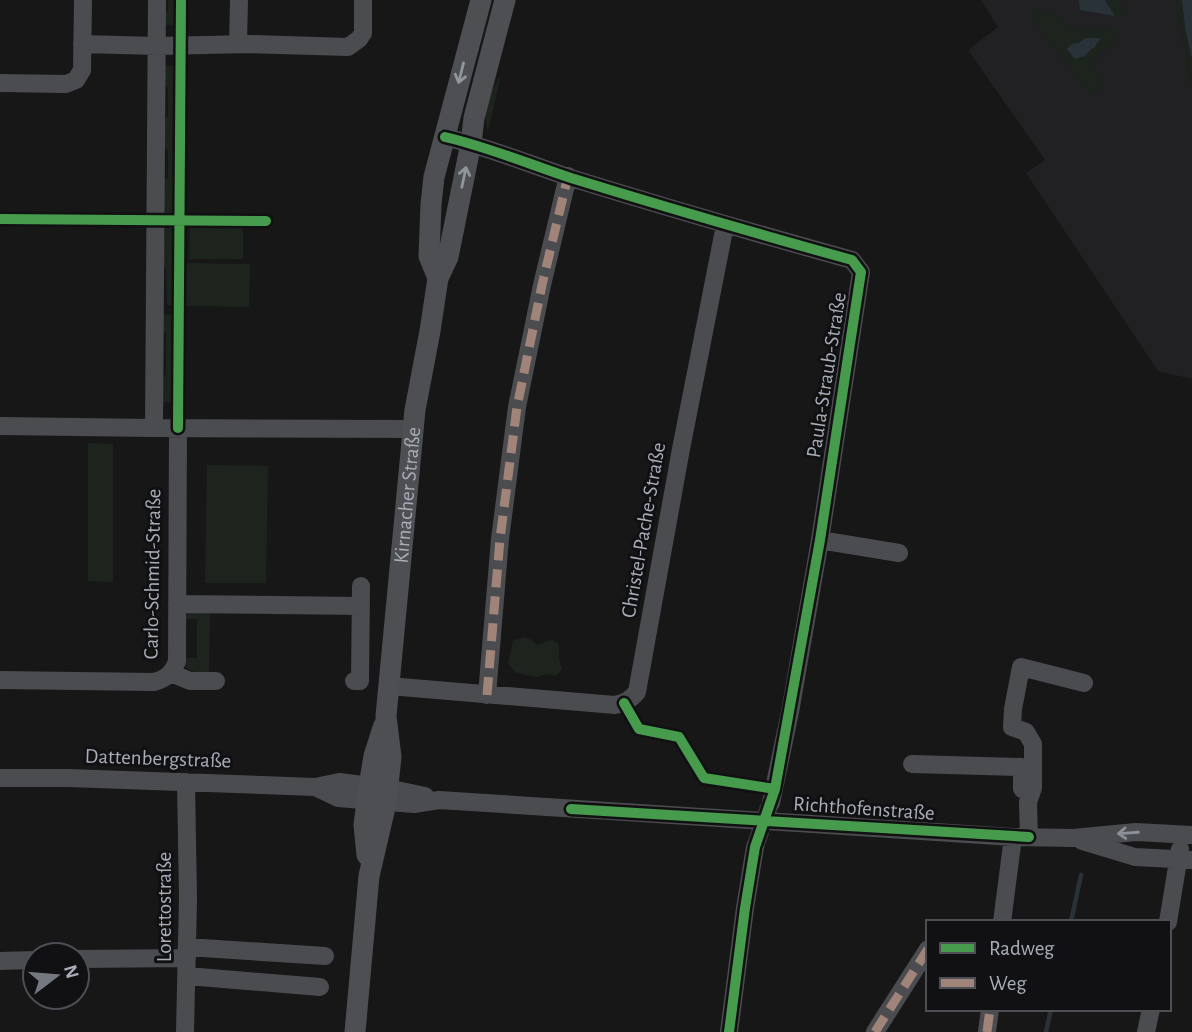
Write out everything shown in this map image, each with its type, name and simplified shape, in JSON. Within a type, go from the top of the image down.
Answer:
[{"type":"main road","name":"Kirnacher Straße","points":[[438,278],[429,256],[434,177],[481,0]]},
{"type":"main road","name":"Kirnacher Straße","points":[[355,1032],[377,794],[374,756],[386,716],[415,410],[438,278],[448,257],[474,118],[505,0]]},
{"type":"street","points":[[0,83],[65,84],[76,80],[82,70],[83,0]]},
{"type":"street","points":[[154,428],[157,0]]},
{"type":"street","points":[[238,44],[239,0]]},
{"type":"street","points":[[82,44],[348,47],[363,33],[363,0]]},
{"type":"street","name":"Paula-Straub-Straße","points":[[445,137],[725,225],[852,260],[861,272],[820,540],[771,803]]},
{"type":"street","points":[[487,695],[500,539],[517,407],[568,176]]},
{"type":"street","points":[[431,204],[457,210]]},
{"type":"street","name":"Christel-Pache-Straße","points":[[389,686],[615,705],[631,699],[637,692],[697,362],[725,225]]},
{"type":"street","points":[[0,426],[413,429]]},
{"type":"street","name":"Carlo-Schmid-Straße","points":[[0,680],[154,682],[172,673],[177,661],[178,428]]},
{"type":"street","points":[[820,540],[899,553]]},
{"type":"street","points":[[354,681],[360,681],[361,586]]},
{"type":"street","points":[[177,604],[360,606]]},
{"type":"street","points":[[1002,920],[1033,788],[1033,744],[1026,732],[1012,727],[1021,667],[1084,683]]},
{"type":"street","points":[[172,673],[190,681],[216,681]]},
{"type":"street","points":[[912,764],[1022,767],[1022,790],[1028,802]]},
{"type":"street","name":"Dattenbergstraße","points":[[0,778],[315,787],[339,782],[377,794]]},
{"type":"street","name":"Lorettostraße","points":[[185,1032],[188,898],[186,782]]},
{"type":"street","name":"Richthofenstraße","points":[[377,794],[414,804],[439,800],[1021,837],[1073,838],[1136,832],[1187,831]]},
{"type":"street","points":[[1169,920],[1185,860],[1187,831]]},
{"type":"street","name":"Richthofenstraße","points":[[1073,838],[1135,857],[1185,860]]},
{"type":"street","points":[[729,1032],[755,847]]},
{"type":"street","points":[[875,1032],[926,952]]},
{"type":"street","points":[[91,959],[187,960],[325,956]]},
{"type":"street","points":[[0,961],[21,960]]},
{"type":"street","points":[[187,960],[320,987]]},
{"type":"street","points":[[986,1032],[990,1011]]},
{"type":"street","points":[[1146,1032],[1151,1011]]},
{"type":"shaded area","points":[[168,0],[179,0],[179,26],[165,25],[164,13],[168,11]]},
{"type":"shaded area","points":[[981,0],[1176,0],[1192,85],[1192,379],[1158,371],[1026,173],[1045,160],[968,50],[998,27]]},
{"type":"shaded area","points":[[1079,0],[1105,0],[1115,16],[1080,10]]},
{"type":"shaded area","points":[[1105,0],[1121,0],[1124,17],[1115,16]]},
{"type":"shaded area","points":[[1176,0],[1182,0],[1192,59],[1192,85]]},
{"type":"shaded area","points":[[1182,0],[1192,0],[1192,59],[1185,28]]},
{"type":"shaded area","points":[[1034,10],[1059,14],[1063,24],[1080,29],[1097,27],[1105,30],[1113,27],[1119,39],[1091,63],[1100,74],[1097,77],[1104,87],[1091,96],[1033,19]],"holes":[[[1100,38],[1100,42],[1085,56],[1072,57],[1067,50],[1084,39]]]},
{"type":"shaded area","points":[[1085,38],[1101,38],[1085,56],[1075,59],[1067,49]]},
{"type":"shaded area","points":[[164,66],[178,66],[177,218],[165,217],[163,181],[168,177],[168,150],[163,146],[163,121],[168,116],[168,88],[164,83]]},
{"type":"shaded area","points":[[501,75],[488,131],[486,108]]},
{"type":"shaded area","points":[[166,225],[177,225],[176,305],[167,305],[166,268],[162,263]]},
{"type":"shaded area","points":[[190,227],[243,227],[243,259],[189,259]]},
{"type":"shaded area","points":[[183,263],[250,264],[249,307],[182,306]]},
{"type":"shaded area","points":[[177,314],[176,402],[161,402],[161,380],[166,375],[166,334],[161,329],[163,316]]},
{"type":"shaded area","points":[[88,443],[113,444],[113,582],[88,581]]},
{"type":"shaded area","points":[[207,465],[268,466],[266,583],[205,583]]},
{"type":"shaded area","points":[[210,612],[209,672],[192,671],[186,667],[183,658],[197,658],[197,619],[184,619],[189,613]]},
{"type":"shaded area","points":[[523,637],[538,645],[552,639],[559,645],[562,669],[556,676],[547,674],[538,677],[516,673],[508,663],[513,641]]},
{"type":"waterway","points":[[1071,920],[1081,875]]},
{"type":"waterway","points":[[1046,1032],[1051,1011]]},
{"type":"tunnel","points":[[755,847],[769,807]]},
{"type":"marked path","points":[[487,695],[500,539],[517,407],[568,176]]},
{"type":"marked path","points":[[875,1032],[926,952]]},
{"type":"marked path","points":[[987,1032],[990,1011]]},
{"type":"cycle path","points":[[178,428],[181,0]]},
{"type":"cycle path","points":[[445,137],[606,189],[852,260],[861,272],[820,540],[775,789],[755,847],[729,1032]]},
{"type":"cycle path","points":[[0,219],[266,221]]},
{"type":"cycle path","points":[[624,703],[639,729],[679,737],[704,778],[775,789]]},
{"type":"cycle path","points":[[571,809],[1029,837]]}]
